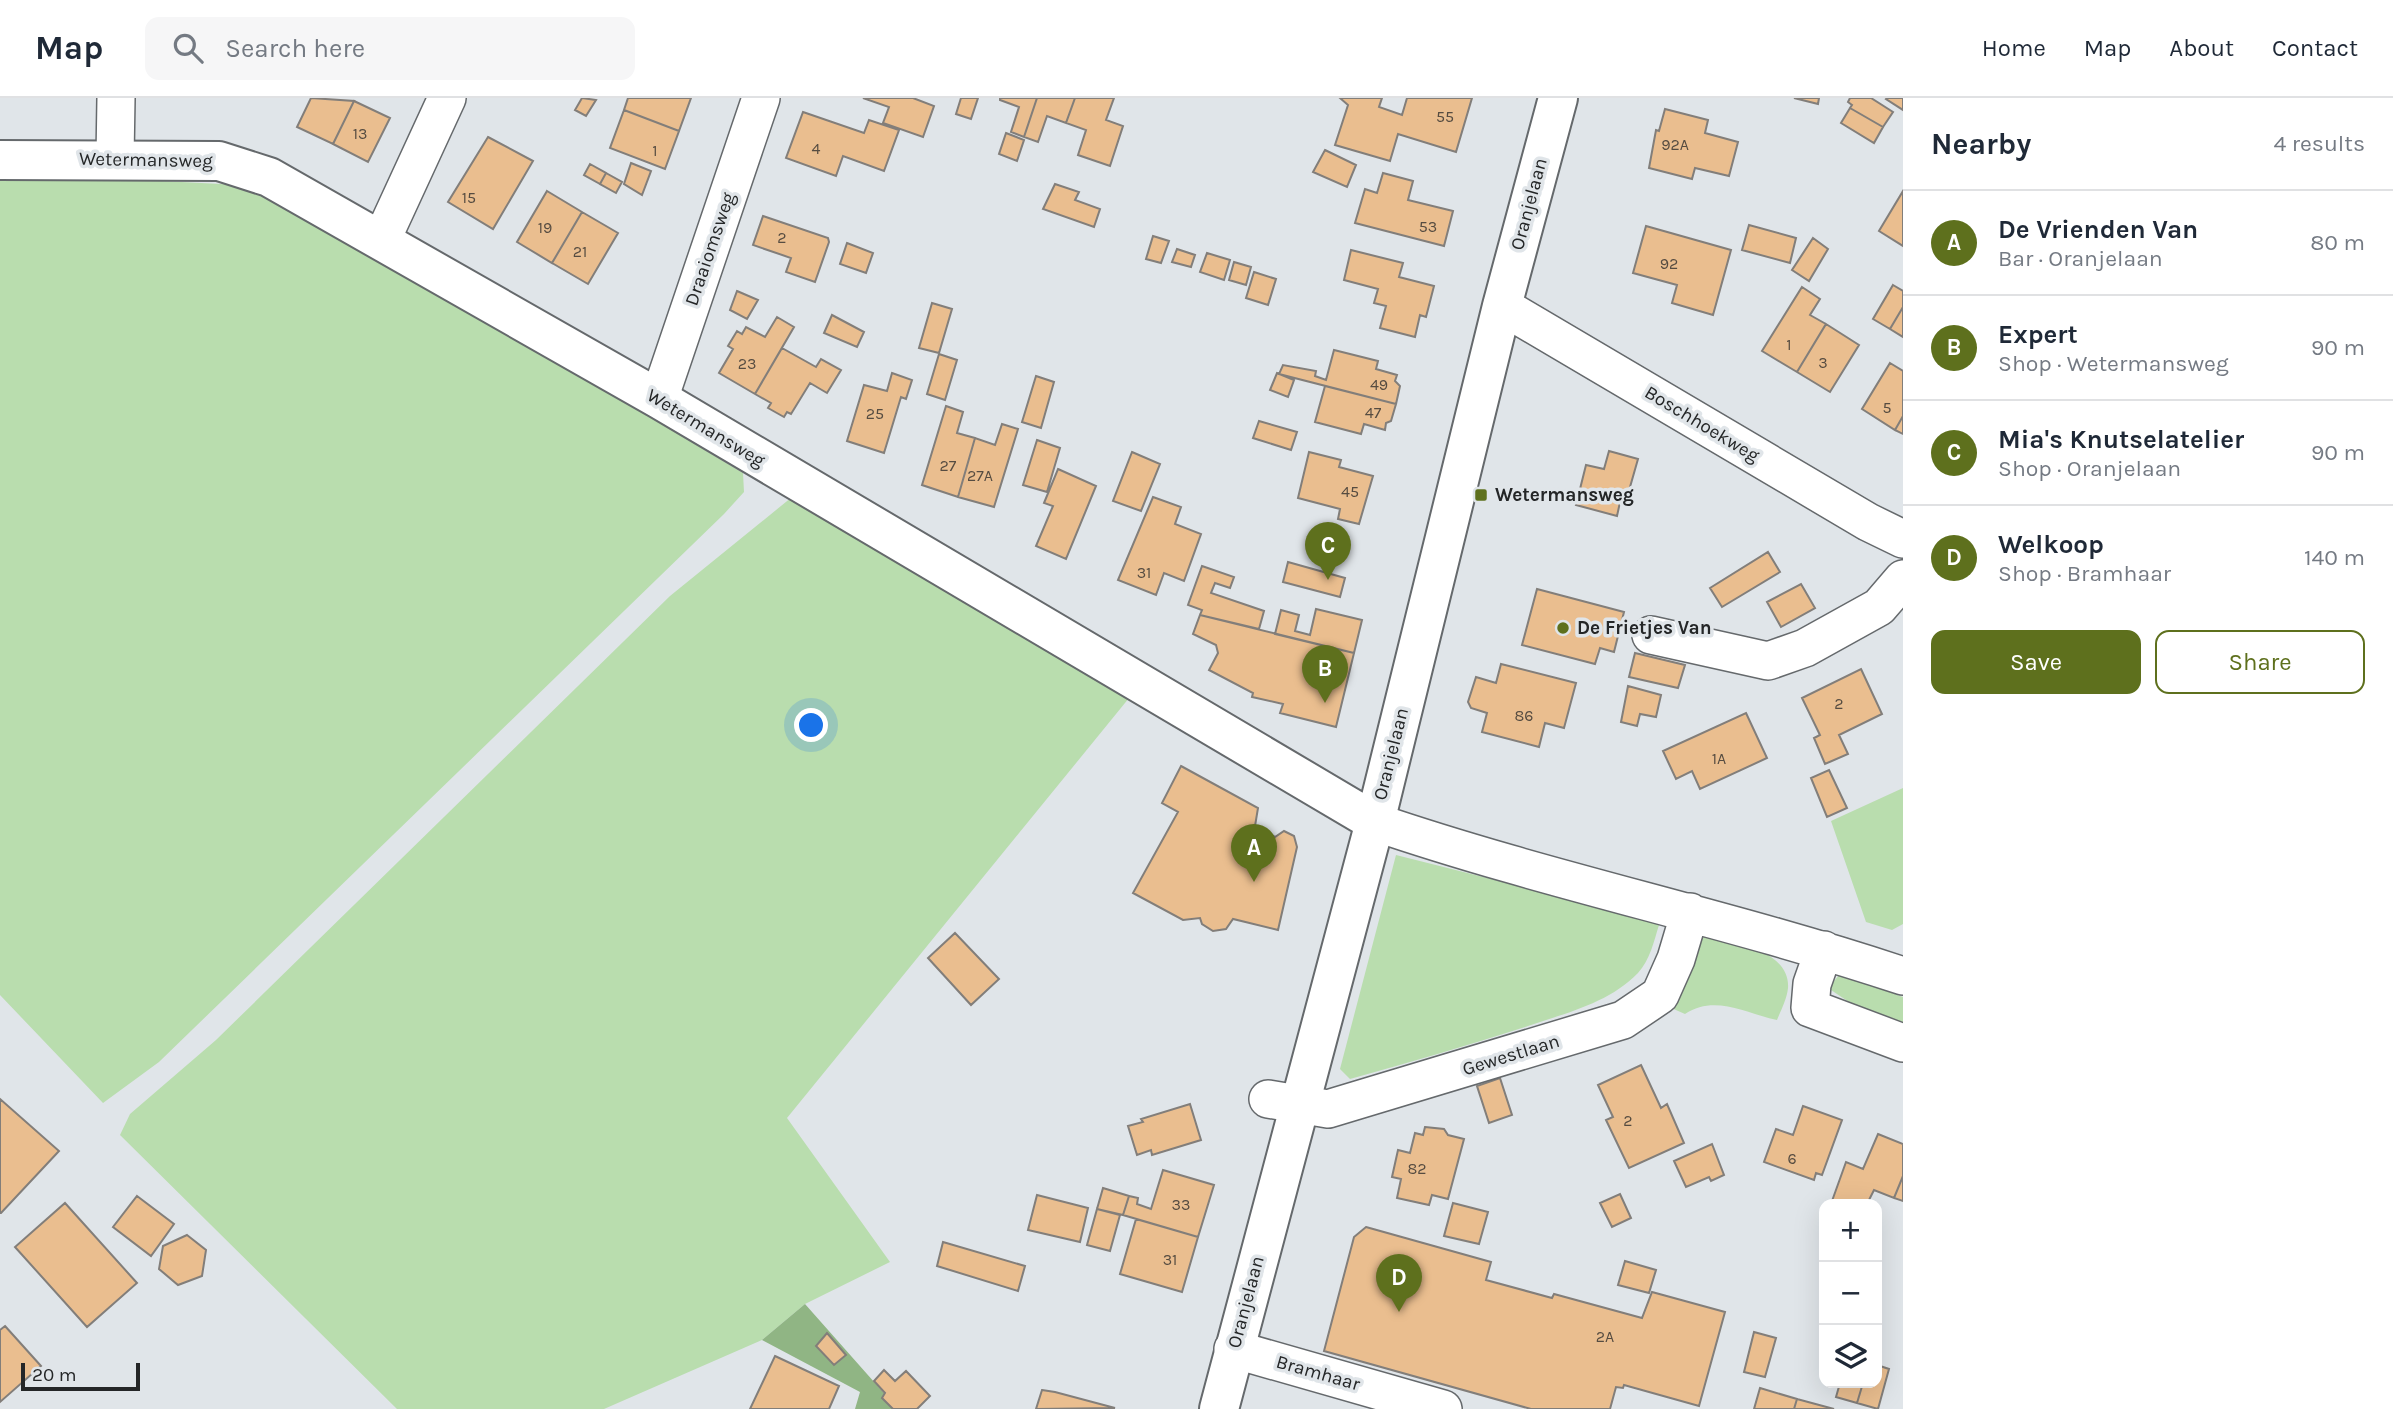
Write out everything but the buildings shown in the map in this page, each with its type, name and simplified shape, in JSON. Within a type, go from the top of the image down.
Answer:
[{"type":"street","points":[[115,158],[116,98]]},
{"type":"street","points":[[382,239],[447,98]]},
{"type":"street","name":"Draaiomsweg","points":[[659,400],[761,98]]},
{"type":"street","name":"Oranjelaan","points":[[1219,1409],[1284,1102],[1375,822],[1502,306],[1558,98]]},
{"type":"street","name":"Wetermansweg","points":[[0,160],[115,158],[219,161],[254,171],[382,239],[1375,822]]},
{"type":"street","name":"Boschhoekweg","points":[[1502,306],[1868,522],[1903,539]]},
{"type":"street","points":[[1651,635],[1768,661],[1805,648],[1879,607],[1903,579]]},
{"type":"street","points":[[1375,822],[1441,846],[1690,912],[1824,950],[1903,976]]},
{"type":"street","name":"Gewestlaan","points":[[1284,1102],[1328,1109],[1359,1102],[1623,1020],[1660,995],[1676,959],[1690,912]]},
{"type":"street","points":[[1824,950],[1812,984],[1810,1008],[1903,1044]]},
{"type":"street","name":"Bramhaar","points":[[1233,1349],[1443,1409]]},
{"type":"green space","points":[[26,174],[240,185],[327,222],[743,473],[744,492],[724,514],[159,1062],[103,1103],[0,995],[0,176]]},
{"type":"green space","points":[[797,493],[1138,687],[787,1118],[890,1262],[805,1304],[762,1340],[604,1409],[397,1409],[120,1135],[130,1114],[216,1040],[670,596]]},
{"type":"green space","points":[[1903,788],[1903,924],[1892,930],[1866,922],[1831,821]]},
{"type":"green space","points":[[1396,855],[1626,913],[1659,925],[1642,968],[1627,983],[1600,1000],[1484,1040],[1350,1079],[1340,1069]]},
{"type":"green space","points":[[1696,931],[1754,948],[1779,963],[1786,974],[1788,988],[1777,1020],[1731,1007],[1708,1006],[1685,1014],[1669,1007]]},
{"type":"green space","points":[[1840,974],[1903,997],[1903,1028],[1864,1012],[1828,988]]},
{"type":"green space","points":[[805,1304],[898,1409],[855,1409],[860,1392],[762,1340]]},
{"type":"place","name":"Wetermansweg","points":[[1481,495]]},
{"type":"place","name":"Mia's Knutselatelier","points":[[1328,580]]},
{"type":"place","name":"De Frietjes Van","points":[[1563,628]]},
{"type":"place","name":"Expert","points":[[1325,703]]},
{"type":"place","name":"De Vrienden Van","points":[[1254,882]]},
{"type":"place","name":"Welkoop","points":[[1399,1312]]}]
